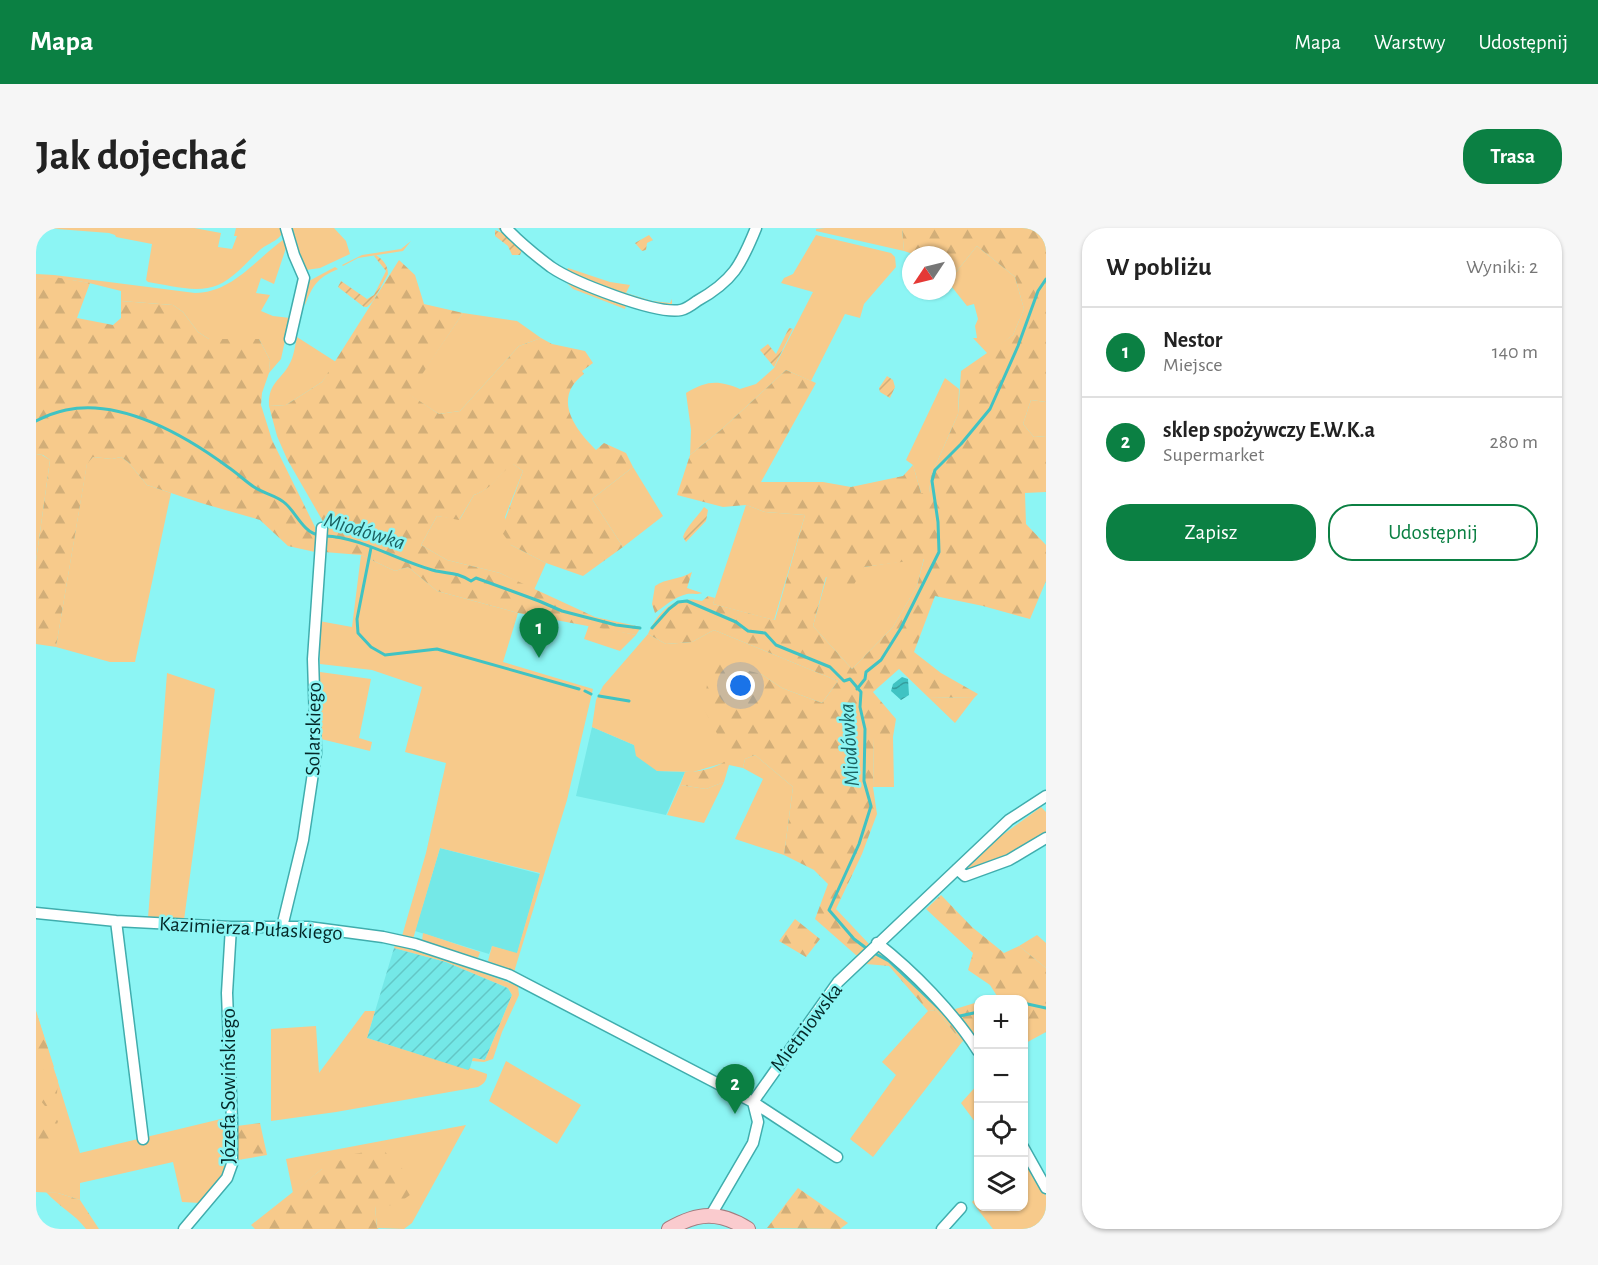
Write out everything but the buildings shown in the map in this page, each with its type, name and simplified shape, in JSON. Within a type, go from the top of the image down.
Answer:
[{"type":"main road","points":[[669,1229],[694,1217],[711,1215],[726,1218],[748,1229]]},
{"type":"street","points":[[286,228],[304,278],[290,339]]},
{"type":"street","points":[[506,228],[525,248],[576,280],[646,306],[681,310],[711,293],[735,272],[756,228]]},
{"type":"street","name":"Solarskiego","points":[[282,927],[303,840],[316,753],[313,659],[322,528]]},
{"type":"street","name":"Mietniowska","points":[[753,1102],[838,982],[1009,820],[1046,796]]},
{"type":"street","points":[[957,869],[965,876],[1009,860],[1046,838]]},
{"type":"street","name":"Kazimierza Pułaskiego","points":[[36,913],[116,921],[231,927],[308,927],[383,937],[415,944],[509,975],[753,1102],[837,1157]]},
{"type":"street","points":[[116,921],[143,1139]]},
{"type":"street","name":"Józefa Sowińskiego","points":[[184,1229],[223,1182],[232,1164],[227,998],[231,927]]},
{"type":"street","points":[[878,944],[899,959],[963,1028],[977,1049]]},
{"type":"street","points":[[711,1215],[753,1143],[758,1122],[753,1102]]},
{"type":"street","points":[[1028,1156],[1046,1188]]},
{"type":"street","points":[[942,1229],[961,1208]]},
{"type":"shaded area","points":[[592,727],[634,745],[657,771],[685,772],[666,815],[576,796]]},
{"type":"shaded area","points":[[440,848],[540,874],[517,954],[492,946],[489,954],[415,931]]},
{"type":"shaded area","points":[[394,948],[446,962],[508,988],[512,995],[485,1060],[473,1058],[469,1071],[367,1038]]},
{"type":"green space","points":[[44,228],[194,228],[221,233],[218,247],[232,249],[237,236],[234,236],[236,228],[284,228],[278,238],[261,249],[224,282],[210,288],[192,289],[146,280],[152,244],[116,237],[109,233]]},
{"type":"green space","points":[[293,228],[334,228],[346,241],[350,254],[320,268],[306,270],[302,267],[291,232]]},
{"type":"green space","points":[[498,228],[502,228],[522,250],[520,255],[512,255],[508,246],[495,236],[495,230],[502,233]]},
{"type":"green space","points":[[902,228],[904,246],[902,251],[816,231],[816,229]]},
{"type":"green space","points":[[902,228],[1046,228],[1046,402],[1031,400],[1023,424],[1034,437],[1046,436],[1046,492],[1025,493],[1026,524],[1046,545],[1046,581],[1030,619],[935,596],[914,652],[941,673],[978,694],[974,698],[928,697],[899,669],[873,692],[896,719],[893,737],[874,737],[873,787],[877,814],[862,854],[836,909],[869,944],[857,956],[815,919],[828,884],[814,870],[784,855],[793,787],[755,755],[745,759],[743,768],[729,765],[724,782],[706,789],[680,785],[685,772],[713,767],[735,753],[723,745],[703,707],[707,685],[718,663],[761,674],[782,688],[822,703],[838,681],[714,630],[692,642],[666,644],[648,634],[657,618],[669,606],[684,600],[702,601],[708,596],[715,598],[713,604],[775,620],[805,515],[765,512],[746,505],[723,507],[677,495],[690,455],[786,370],[816,383],[761,482],[823,482],[851,487],[903,476],[913,465],[921,493],[929,493],[931,476],[958,414],[961,371],[1013,335],[1024,309],[1015,277],[977,246],[956,272],[956,246],[904,246]],"holes":[[[924,559],[917,586],[893,627],[852,669],[813,626],[826,577],[852,588],[864,567]]]},
{"type":"green space","points":[[649,235],[653,240],[647,243],[646,250],[642,251],[635,243]]},
{"type":"green space","points":[[816,235],[891,253],[895,257],[896,267],[864,304],[860,318],[845,314],[811,381],[786,370],[690,455],[691,430],[686,393],[713,383],[726,384],[740,389],[756,384],[774,368],[813,292],[781,283],[784,278],[793,274]]},
{"type":"green space","points":[[283,240],[286,241],[298,274],[286,248],[274,284],[261,278],[256,293],[270,295],[261,311],[273,316],[290,318],[281,359],[269,373],[270,360],[259,339],[209,339],[198,332],[183,312],[173,305],[121,301],[121,291],[79,281],[36,279],[36,274],[54,275],[195,293],[208,292],[232,282]]},
{"type":"green space","points":[[411,241],[403,251],[358,258],[342,265],[362,255],[401,249]]},
{"type":"green space","points":[[977,246],[1015,277],[1024,309],[1013,335],[988,354],[973,338],[977,338],[975,326],[978,319],[974,304],[967,306],[956,292],[956,272]]},
{"type":"green space","points":[[376,255],[385,263],[388,274],[373,301],[364,307],[338,287],[341,281],[367,299],[374,295],[386,271],[374,256]]},
{"type":"green space","points":[[399,260],[415,275],[424,304],[463,313],[409,394],[439,414],[460,411],[519,346],[541,338],[552,344],[585,351],[593,363],[582,371],[584,374],[574,383],[569,393],[568,403],[574,423],[596,450],[604,443],[626,453],[633,467],[592,499],[623,547],[583,576],[546,563],[511,545],[501,531],[523,471],[513,464],[486,489],[474,495],[459,520],[437,516],[421,545],[447,560],[500,573],[595,617],[641,627],[636,635],[518,613],[437,591],[408,567],[395,571],[361,555],[324,552],[325,525],[287,459],[277,436],[269,406],[286,405],[322,382]]},
{"type":"green space","points":[[335,267],[338,269],[317,283],[305,305],[303,298],[309,281]]},
{"type":"green space","points":[[568,268],[610,282],[630,285],[626,293],[652,301],[670,303],[672,299],[672,306],[631,297],[605,288],[566,271]]},
{"type":"green space","points":[[54,277],[90,283],[77,318],[113,325],[121,318],[121,301],[173,305],[183,312],[198,332],[209,339],[259,339],[270,360],[261,405],[272,440],[315,527],[315,552],[288,546],[260,520],[147,485],[121,457],[112,459],[93,457],[87,464],[56,647],[36,644],[36,561],[50,460],[43,455],[36,454],[36,279]]},
{"type":"green space","points":[[566,282],[626,305],[625,309],[573,289]]},
{"type":"green space","points":[[463,313],[517,321],[541,338],[519,346],[460,411],[439,414],[408,394]]},
{"type":"green space","points":[[789,328],[793,329],[774,367],[760,350],[768,344],[776,354]]},
{"type":"green space","points":[[297,337],[336,362],[322,382],[286,405],[269,406],[270,392],[291,362]]},
{"type":"green space","points":[[887,376],[893,380],[895,387],[890,398],[880,392],[879,388]]},
{"type":"green space","points":[[945,378],[959,389],[958,414],[931,476],[929,493],[921,493],[913,465],[906,460]]},
{"type":"green space","points":[[1031,400],[1046,402],[1046,436],[1034,437],[1023,424]]},
{"type":"green space","points":[[36,454],[50,460],[36,561]]},
{"type":"green space","points":[[93,457],[112,459],[121,457],[147,485],[171,493],[135,662],[110,662],[56,647],[87,463]]},
{"type":"green space","points":[[512,463],[523,471],[505,517],[511,545],[546,563],[534,590],[500,573],[447,560],[421,545],[437,516],[460,519],[474,495],[490,485]]},
{"type":"green space","points":[[633,467],[663,516],[623,547],[592,499]]},
{"type":"green space","points":[[746,505],[765,512],[805,515],[774,620],[713,604]]},
{"type":"green space","points":[[704,507],[708,510],[706,521],[686,542],[683,537],[689,525]]},
{"type":"green space","points":[[361,555],[395,571],[408,567],[437,591],[518,613],[503,662],[593,689],[567,800],[514,972],[488,961],[492,946],[517,953],[540,873],[440,848],[413,939],[402,936],[426,853],[446,763],[405,752],[422,687],[372,670],[320,664],[319,621],[352,627]]},
{"type":"green space","points":[[924,558],[917,586],[893,627],[852,669],[813,626],[827,576],[864,567]]},
{"type":"green space","points":[[692,572],[687,588],[702,593],[678,597],[655,613],[652,604],[655,586]]},
{"type":"green space","points":[[589,625],[636,635],[620,651],[584,639]]},
{"type":"green space","points":[[714,630],[838,681],[822,703],[782,688],[761,674],[736,753],[727,762],[693,772],[657,771],[636,756],[634,745],[592,727],[596,700],[603,686],[648,634],[666,644],[692,642]]},
{"type":"green space","points":[[320,672],[371,679],[359,738],[372,742],[370,751],[321,739]]},
{"type":"green space","points":[[167,673],[215,689],[184,920],[148,918]]},
{"type":"green space","points":[[928,697],[974,698],[955,723]]},
{"type":"green space","points":[[874,737],[893,737],[894,787],[873,787]]},
{"type":"green space","points":[[755,755],[793,787],[784,855],[735,839],[763,779],[743,768],[745,759]]},
{"type":"green space","points":[[724,782],[704,823],[667,815],[680,785],[706,789]]},
{"type":"green space","points":[[1041,807],[1046,812],[1046,833],[1021,849],[968,872],[966,869],[1001,836]]},
{"type":"green space","points":[[941,895],[972,927],[1004,953],[1019,946],[1046,968],[1046,1032],[1028,1042],[1028,995],[996,995],[990,985],[968,970],[973,953],[926,909]]},
{"type":"green space","points":[[795,919],[820,939],[806,957],[779,941]]},
{"type":"green space","points":[[423,933],[480,952],[478,958],[422,941]]},
{"type":"green space","points":[[1037,935],[1046,943],[1046,968],[1019,946]]},
{"type":"green space","points":[[395,945],[459,964],[518,986],[519,995],[502,1032],[493,1059],[484,1062],[472,1061],[473,1058],[485,1060],[512,995],[508,988],[446,962],[394,948]]},
{"type":"green space","points":[[879,948],[890,954],[960,1028],[966,1039],[962,1042],[936,1010],[928,1011],[889,966],[866,964]]},
{"type":"green space","points":[[974,1003],[974,1041],[952,1010]]},
{"type":"green space","points":[[936,1010],[962,1042],[873,1157],[850,1139],[896,1075],[882,1062],[928,1011]]},
{"type":"green space","points":[[36,1011],[80,1153],[225,1118],[227,1164],[224,1173],[200,1203],[182,1202],[173,1162],[80,1183],[80,1200],[58,1193],[36,1192]]},
{"type":"green space","points":[[36,1011],[54,1067],[36,1071]]},
{"type":"green space","points":[[365,1011],[375,1011],[367,1038],[487,1074],[486,1080],[478,1087],[271,1121],[271,1029],[316,1026],[319,1073]]},
{"type":"green space","points":[[506,1061],[581,1105],[557,1144],[489,1101]]},
{"type":"green space","points":[[52,1073],[55,1073],[58,1081],[56,1105],[45,1106],[40,1100]]},
{"type":"green space","points":[[974,1088],[974,1121],[961,1103]]},
{"type":"green space","points":[[49,1113],[58,1121],[53,1138],[42,1157],[36,1157],[36,1126]]},
{"type":"green space","points":[[260,1123],[267,1155],[238,1160],[237,1126]]},
{"type":"green space","points":[[466,1125],[412,1223],[404,1229],[377,1228],[375,1206],[322,1169],[293,1193],[286,1159]]},
{"type":"green space","points":[[382,1149],[421,1187],[396,1205],[375,1206],[379,1229],[255,1229],[251,1225],[322,1169],[354,1154]]},
{"type":"green space","points":[[1028,1162],[1046,1196],[1046,1229],[993,1229],[979,1211],[1028,1211]]},
{"type":"green space","points":[[798,1188],[848,1223],[840,1229],[767,1228]]},
{"type":"green space","points":[[46,1192],[80,1200],[99,1229],[86,1229]]},
{"type":"water","points":[[902,677],[908,679],[909,695],[901,700],[891,691],[893,684]]},
{"type":"waterway","points":[[857,689],[865,679],[866,672],[881,660],[901,628],[939,552],[938,522],[932,481],[935,470],[961,444],[990,409],[1018,346],[1038,291],[1046,279]]},
{"type":"waterway","name":"Miodówka","points":[[36,421],[62,411],[87,408],[109,409],[152,422],[193,443],[254,487],[282,501],[309,531],[319,535]]},
{"type":"waterway","name":"Miodówka","points":[[325,536],[339,537],[366,545],[422,567],[457,575],[471,581],[476,578],[562,611],[616,625],[640,628]]},
{"type":"waterway","points":[[371,548],[357,619],[358,633],[371,647],[385,655],[437,649],[579,689]]},
{"type":"waterway","name":"Miodówka","points":[[652,628],[678,602],[687,601],[736,622],[748,631],[765,633],[776,645],[830,667],[844,681],[850,679],[861,692],[860,707],[865,729],[864,781],[871,806],[859,844],[829,910],[854,939],[866,948]]},
{"type":"waterway","points":[[585,691],[591,694]]},
{"type":"waterway","points":[[599,696],[629,701]]},
{"type":"waterway","name":"Miodówka","points":[[874,953],[889,961],[949,1018]]},
{"type":"waterway","name":"Miodówka","points":[[1028,1004],[1046,1008]]},
{"type":"waterway","name":"Miodówka","points":[[960,1016],[974,1013]]},
{"type":"place","name":"Nestor","points":[[539,658]]},
{"type":"place","name":"sklep spożywczy E.W.K.a","points":[[735,1114]]}]
